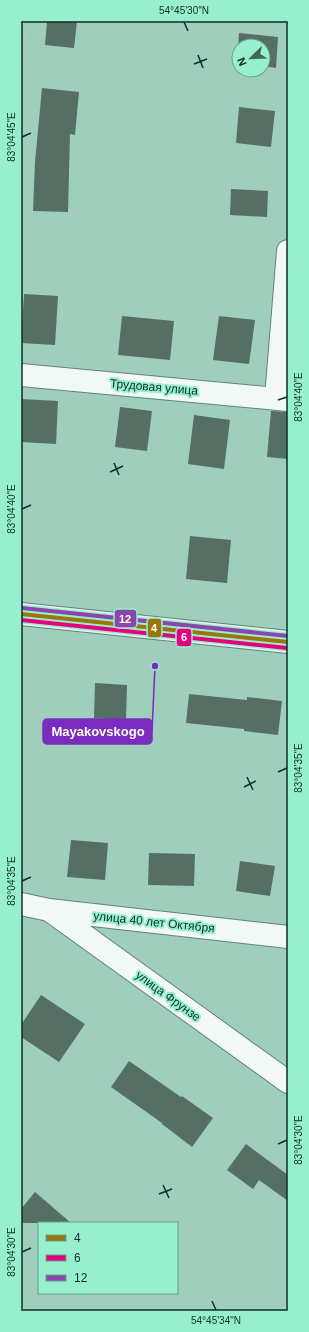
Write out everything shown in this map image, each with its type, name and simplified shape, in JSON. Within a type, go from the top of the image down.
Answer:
[{"type":"main road","points":[[21,614],[288,642]]},
{"type":"street","points":[[282,399],[288,251]]},
{"type":"street","name":"Трудовая улица","points":[[21,375],[282,399]]},
{"type":"street","name":"улица 40 лет Октября","points":[[21,904],[49,910],[288,937]]},
{"type":"street","name":"улица Фрунзе","points":[[49,910],[288,1082]]},
{"type":"path","points":[[21,74],[26,21]]},
{"type":"building","points":[[47,21],[77,21],[74,48],[45,45]]},
{"type":"building","points":[[239,33],[278,37],[276,68],[271,67],[271,38],[239,38]]},
{"type":"building","points":[[42,88],[79,92],[75,135],[70,134],[68,212],[33,211],[35,162]]},
{"type":"building","points":[[239,107],[275,111],[271,147],[236,143]]},
{"type":"building","points":[[231,189],[268,191],[267,217],[230,215]]},
{"type":"building","points":[[24,294],[58,296],[55,345],[21,343]]},
{"type":"building","points":[[122,316],[174,321],[170,360],[118,355]]},
{"type":"building","points":[[219,316],[255,320],[249,364],[213,360]]},
{"type":"building","points":[[21,399],[58,401],[56,444],[21,442]]},
{"type":"building","points":[[120,407],[152,411],[147,451],[115,447]]},
{"type":"building","points":[[271,411],[288,412],[288,459],[267,457]]},
{"type":"building","points":[[194,415],[230,420],[224,469],[188,464]]},
{"type":"building","points":[[190,536],[231,540],[227,583],[186,579]]},
{"type":"building","points":[[95,683],[127,685],[126,720],[94,718]]},
{"type":"building","points":[[189,694],[247,700],[247,697],[282,701],[278,735],[244,731],[244,729],[186,723]]},
{"type":"building","points":[[71,840],[108,843],[105,880],[67,877]]},
{"type":"building","points":[[149,853],[195,854],[194,886],[148,885]]},
{"type":"building","points":[[240,861],[275,866],[270,896],[236,891]]},
{"type":"building","points":[[41,995],[85,1024],[59,1062],[21,1037],[21,1025]]},
{"type":"building","points":[[129,1061],[213,1118],[192,1147],[162,1123],[111,1087]]},
{"type":"building","points":[[246,1144],[288,1175],[288,1201],[259,1180],[253,1189],[227,1170]]},
{"type":"building","points":[[35,1192],[70,1222],[21,1223],[21,1209]]},
{"type":"transit line","name":"12","points":[[22,608],[288,636]]},
{"type":"transit line","name":"4","points":[[21,614],[288,642]]},
{"type":"transit line","name":"6","points":[[21,620],[287,648]]},
{"type":"place","name":"Mayakovskogo","points":[[155,666]]}]
